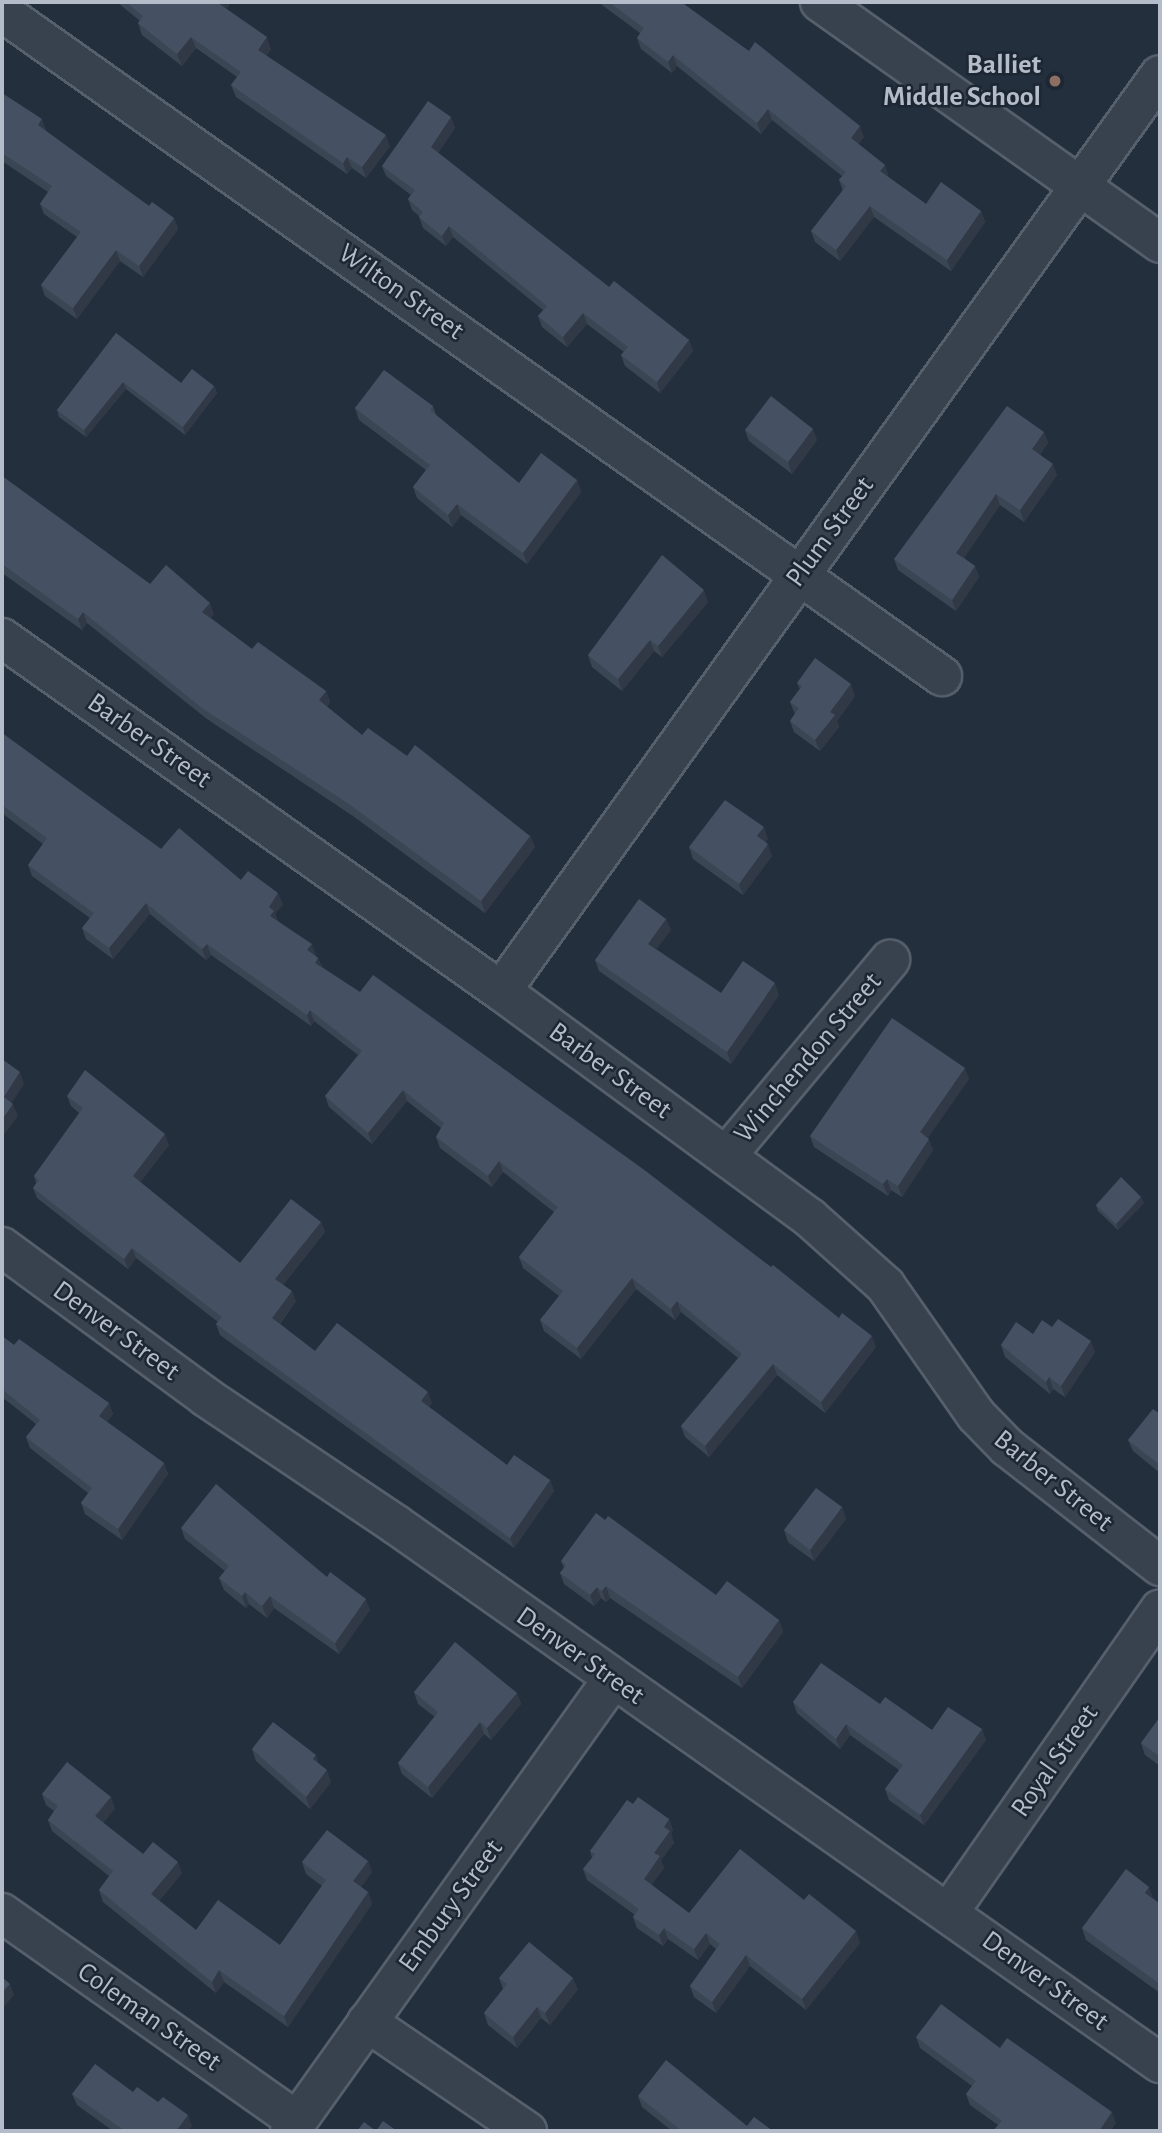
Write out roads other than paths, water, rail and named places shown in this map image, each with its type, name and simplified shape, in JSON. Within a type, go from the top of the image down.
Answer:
[{"type":"street","points":[[828,4],[1160,243]]},
{"type":"street","name":"Wilton Street","points":[[2,12],[942,676]]},
{"type":"street","name":"Plum Street","points":[[501,991],[1160,75]]},
{"type":"street","name":"Barber Street","points":[[2,638],[501,991],[810,1218],[885,1285],[976,1415],[1027,1467],[1160,1566]]},
{"type":"street","name":"Winchendon Street","points":[[726,1156],[890,960]]},
{"type":"street","name":"Denver Street","points":[[2,1247],[206,1397],[395,1524],[612,1681],[949,1912],[1160,2063]]},
{"type":"street","name":"Royal Street","points":[[949,1912],[1160,1609]]},
{"type":"street","name":"Embury Street","points":[[293,2126],[612,1681]]},
{"type":"street","name":"Coleman Street","points":[[2,1913],[293,2126]]},
{"type":"street","points":[[367,2022],[527,2131]]},
{"type":"place","name":"Balliet Middle School","points":[[1055,81]]}]
